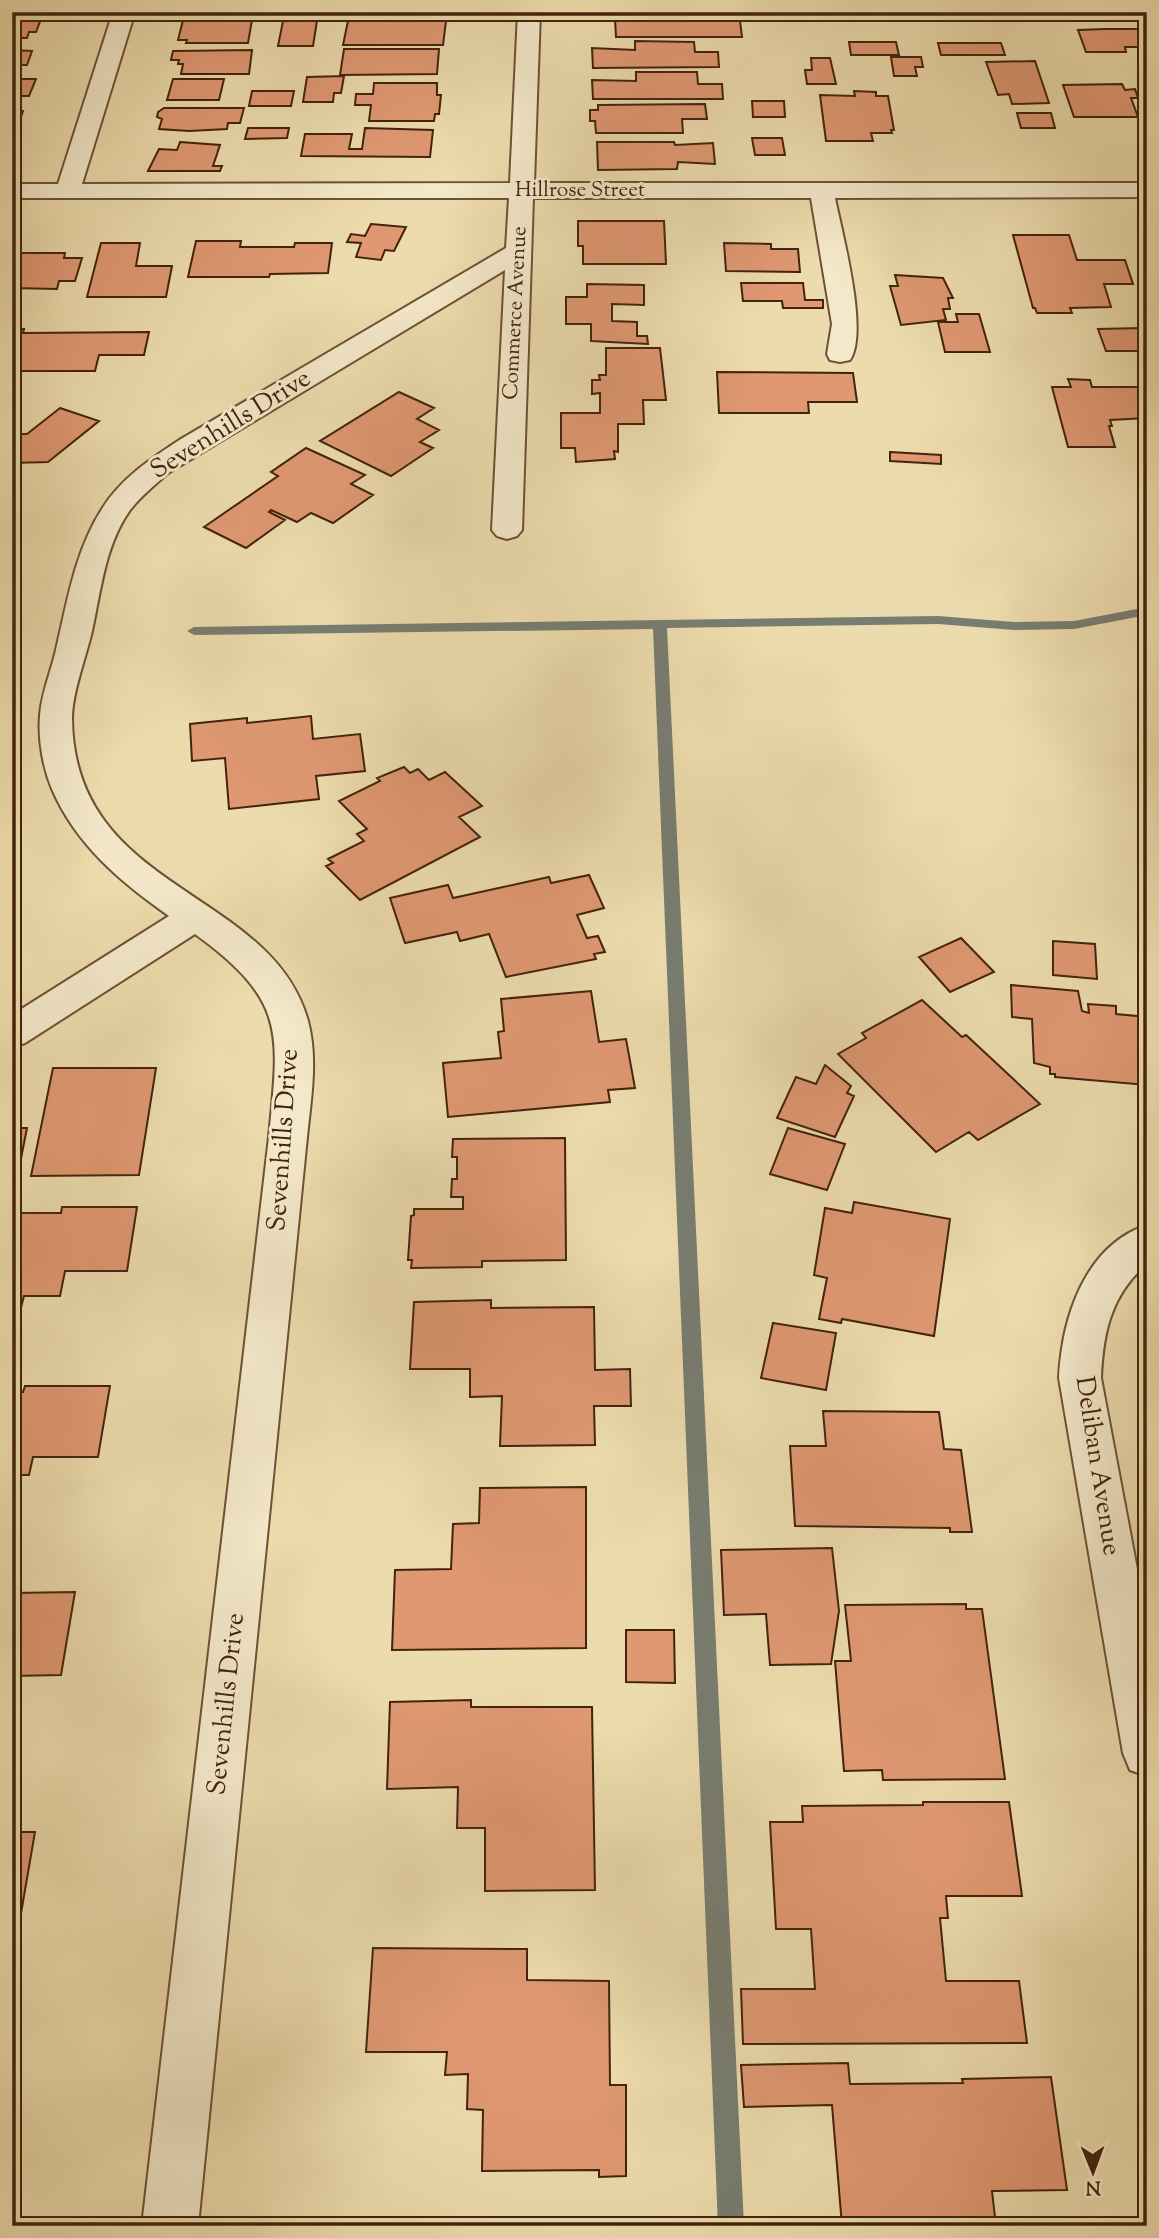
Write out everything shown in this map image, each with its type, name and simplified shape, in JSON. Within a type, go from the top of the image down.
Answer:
[{"type":"street","points":[[68,191],[124,12]]},
{"type":"street","name":"Commerce Avenue","points":[[507,530],[529,12]]},
{"type":"street","name":"Hillrose Street","points":[[12,191],[1147,190]]},
{"type":"street","points":[[822,191],[845,324],[840,355]]},
{"type":"street","name":"Sevenhills Drive","points":[[170,2226],[293,1083],[292,1031],[285,1007],[273,984],[236,945],[130,870],[107,849],[89,826],[68,792],[59,760],[57,716],[96,545],[111,517],[130,492],[180,452],[519,252]]},
{"type":"street","points":[[12,1033],[195,917]]},
{"type":"street","name":"Deliban Avenue","points":[[1147,1241],[1132,1251],[1098,1294],[1084,1324],[1080,1350],[1080,1378],[1147,1753]]},
{"type":"building","points":[[12,12],[48,12],[45,19],[41,19],[36,32],[29,32],[27,38],[12,38]]},
{"type":"building","points":[[185,12],[218,12],[217,16],[184,16]]},
{"type":"building","points":[[389,12],[436,12],[435,17],[389,15]]},
{"type":"building","points":[[658,12],[739,13],[742,37],[616,37],[615,19],[658,20]]},
{"type":"building","points":[[183,20],[252,20],[248,43],[186,43],[187,40],[178,40]]},
{"type":"building","points":[[283,21],[317,21],[313,46],[278,46]]},
{"type":"building","points":[[348,21],[446,21],[443,45],[343,45]]},
{"type":"building","points":[[1147,29],[1147,47],[1125,47],[1126,52],[1086,52],[1078,30]]},
{"type":"building","points":[[635,41],[694,42],[695,52],[718,52],[719,67],[593,68],[592,48],[635,50]]},
{"type":"building","points":[[849,42],[896,42],[899,55],[851,55]]},
{"type":"building","points":[[938,43],[1001,43],[1005,55],[941,55]]},
{"type":"building","points":[[344,49],[439,49],[437,74],[340,75]]},
{"type":"building","points":[[12,50],[32,51],[27,65],[18,65],[14,76]]},
{"type":"building","points":[[252,50],[249,74],[181,74],[183,64],[178,64],[179,60],[171,60],[173,51]]},
{"type":"building","points":[[891,57],[921,57],[923,67],[915,67],[917,76],[894,76]]},
{"type":"building","points":[[811,58],[830,58],[836,84],[807,84],[805,70],[812,70]]},
{"type":"building","points":[[1035,61],[1049,103],[1012,104],[1009,94],[998,95],[986,62]]},
{"type":"building","points":[[636,72],[697,72],[698,84],[722,84],[723,99],[593,99],[592,80],[636,81]]},
{"type":"building","points":[[344,76],[341,93],[334,93],[333,102],[303,102],[307,77]]},
{"type":"building","points":[[12,79],[36,79],[29,96],[12,96]]},
{"type":"building","points":[[173,79],[224,79],[219,100],[167,100]]},
{"type":"building","points":[[374,83],[437,83],[437,95],[441,95],[439,114],[435,114],[434,121],[369,121],[371,105],[355,105],[356,94],[373,94]]},
{"type":"building","points":[[1122,84],[1125,90],[1135,89],[1138,98],[1131,98],[1138,117],[1074,117],[1063,85]]},
{"type":"building","points":[[252,91],[294,91],[291,106],[249,106]]},
{"type":"building","points":[[854,91],[876,92],[876,96],[888,96],[894,130],[891,130],[892,133],[871,133],[873,141],[826,141],[820,95],[855,96]]},
{"type":"building","points":[[752,101],[784,101],[785,117],[753,117]]},
{"type":"building","points":[[705,104],[707,119],[682,119],[683,133],[596,133],[595,121],[590,121],[590,110],[598,110],[598,105]]},
{"type":"building","points":[[164,108],[244,108],[240,123],[228,123],[227,129],[189,131],[159,129],[162,119],[157,117],[158,112]]},
{"type":"building","points":[[12,111],[23,111],[14,137],[12,137]]},
{"type":"building","points":[[1017,113],[1051,113],[1055,128],[1021,128]]},
{"type":"building","points":[[248,128],[289,128],[287,138],[245,139]]},
{"type":"building","points":[[365,128],[433,130],[430,157],[301,156],[305,134],[352,134],[349,149],[362,149]]},
{"type":"building","points":[[752,138],[782,138],[785,155],[755,155]]},
{"type":"building","points":[[180,142],[220,145],[213,166],[222,166],[220,171],[148,171],[159,149],[177,150]]},
{"type":"building","points":[[597,142],[674,142],[675,145],[713,143],[715,164],[678,162],[677,169],[598,170]]},
{"type":"building","points":[[578,221],[664,221],[666,264],[583,264],[583,246],[578,246]]},
{"type":"building","points":[[371,224],[406,227],[394,251],[385,250],[381,260],[356,257],[361,243],[347,242],[351,234],[365,236]]},
{"type":"building","points":[[1013,235],[1069,235],[1077,260],[1125,260],[1133,284],[1104,284],[1111,307],[1070,308],[1072,313],[1037,313],[1033,308]]},
{"type":"building","points":[[196,241],[241,241],[240,247],[294,247],[295,243],[332,243],[328,273],[270,274],[269,277],[188,277]]},
{"type":"building","points":[[101,243],[140,243],[136,266],[172,266],[166,297],[87,297]]},
{"type":"building","points":[[724,243],[771,244],[771,249],[798,249],[800,272],[726,271]]},
{"type":"building","points":[[13,253],[65,253],[64,258],[82,258],[75,281],[59,281],[57,289],[12,288]]},
{"type":"building","points":[[895,275],[943,278],[953,298],[948,298],[950,309],[943,309],[946,320],[901,325],[890,286],[898,286]]},
{"type":"building","points":[[741,283],[803,283],[805,300],[823,300],[823,308],[783,308],[782,301],[743,301]]},
{"type":"building","points":[[587,284],[644,285],[644,305],[612,304],[612,321],[637,322],[637,336],[647,336],[648,344],[591,341],[591,324],[566,324],[566,297],[587,297]]},
{"type":"building","points":[[956,314],[979,314],[990,352],[945,352],[938,322],[958,322]]},
{"type":"building","points":[[1142,328],[1147,339],[1147,351],[1106,351],[1098,329]]},
{"type":"building","points":[[12,329],[24,329],[23,333],[149,332],[144,355],[99,355],[95,371],[12,371]]},
{"type":"building","points":[[606,348],[660,348],[666,400],[643,400],[644,424],[618,424],[618,452],[614,451],[615,459],[576,462],[575,448],[561,448],[561,413],[600,413],[600,393],[592,394],[592,380],[600,380],[599,375],[606,375]]},
{"type":"building","points":[[717,372],[853,373],[857,402],[808,402],[809,413],[719,413]]},
{"type":"building","points":[[1142,376],[1147,376],[1147,418],[1110,420],[1115,447],[1068,447],[1052,387],[1071,387],[1068,379],[1090,380],[1092,387],[1146,387]]},
{"type":"building","points":[[399,392],[434,408],[417,419],[439,430],[420,442],[433,448],[391,476],[320,441]]},
{"type":"building","points":[[60,408],[99,421],[48,462],[12,463],[12,434],[27,434]]},
{"type":"building","points":[[306,448],[365,475],[351,484],[373,495],[333,523],[311,513],[297,522],[271,510],[269,512],[285,520],[246,548],[204,527],[278,476],[271,472]]},
{"type":"building","points":[[890,452],[941,455],[941,464],[890,461]]},
{"type":"building","points":[[311,716],[313,739],[360,734],[365,771],[316,776],[319,799],[229,809],[225,758],[192,761],[190,724],[247,718],[247,723]]},
{"type":"building","points":[[404,767],[410,773],[418,769],[429,780],[445,772],[482,806],[459,817],[480,837],[360,900],[326,866],[333,863],[328,859],[364,841],[357,834],[367,829],[339,801],[380,781],[377,778]]},
{"type":"building","points":[[589,875],[604,908],[577,915],[587,938],[598,936],[605,952],[594,954],[596,959],[506,977],[489,934],[460,941],[457,932],[405,943],[390,898],[448,885],[453,898],[549,877],[551,883]]},
{"type":"building","points":[[961,938],[994,972],[950,992],[919,957]]},
{"type":"building","points":[[1053,941],[1095,944],[1097,979],[1053,975]]},
{"type":"building","points":[[1011,985],[1078,991],[1082,1011],[1089,1013],[1088,1004],[1116,1006],[1116,1014],[1147,1017],[1147,1085],[1055,1077],[1055,1074],[1050,1074],[1050,1067],[1034,1063],[1032,1019],[1012,1017]]},
{"type":"building","points":[[591,991],[599,1042],[626,1039],[635,1088],[608,1090],[610,1102],[448,1117],[443,1063],[501,1058],[498,1032],[504,1031],[501,999]]},
{"type":"building","points":[[922,1000],[962,1037],[966,1035],[1040,1104],[978,1140],[969,1132],[936,1152],[838,1054],[866,1038],[862,1033]]},
{"type":"building","points":[[825,1065],[851,1086],[847,1093],[854,1096],[835,1137],[777,1118],[796,1077],[816,1084]]},
{"type":"building","points":[[53,1068],[156,1068],[139,1175],[31,1176]]},
{"type":"building","points":[[12,1128],[27,1128],[16,1184],[12,1184]]},
{"type":"building","points":[[788,1128],[845,1144],[827,1190],[770,1174]]},
{"type":"building","points":[[565,1138],[566,1260],[482,1261],[482,1267],[411,1268],[412,1260],[408,1260],[411,1216],[414,1215],[414,1209],[463,1209],[463,1197],[451,1197],[452,1179],[457,1179],[457,1157],[452,1157],[453,1139]]},
{"type":"building","points":[[854,1202],[950,1219],[934,1336],[842,1319],[841,1323],[819,1319],[827,1278],[814,1275],[825,1208],[852,1213]]},
{"type":"building","points":[[62,1207],[137,1207],[127,1271],[65,1271],[60,1296],[24,1296],[12,1342],[12,1213],[61,1213]]},
{"type":"building","points":[[491,1300],[491,1308],[594,1307],[595,1370],[630,1369],[631,1406],[594,1406],[595,1445],[500,1446],[502,1396],[470,1397],[470,1369],[410,1369],[414,1302]]},
{"type":"building","points":[[773,1323],[836,1333],[826,1390],[761,1378]]},
{"type":"building","points":[[25,1386],[110,1386],[98,1457],[33,1457],[29,1475],[13,1475],[12,1479],[12,1392],[23,1392]]},
{"type":"building","points":[[823,1411],[939,1412],[944,1449],[961,1450],[972,1532],[950,1532],[950,1528],[795,1526],[790,1446],[826,1446]]},
{"type":"building","points":[[586,1487],[586,1648],[392,1650],[395,1570],[451,1569],[453,1524],[479,1523],[480,1488]]},
{"type":"building","points":[[832,1548],[839,1611],[831,1664],[770,1665],[766,1614],[724,1615],[721,1550]]},
{"type":"building","points":[[75,1592],[61,1675],[12,1676],[12,1593]]},
{"type":"building","points":[[966,1604],[966,1609],[982,1609],[1005,1779],[883,1780],[882,1770],[844,1771],[835,1661],[851,1661],[845,1605]]},
{"type":"building","points":[[626,1630],[674,1630],[675,1683],[626,1682]]},
{"type":"building","points":[[471,1700],[471,1707],[592,1707],[595,1890],[485,1891],[485,1828],[457,1828],[458,1787],[387,1789],[390,1702]]},
{"type":"building","points":[[923,1802],[1009,1802],[1022,1896],[946,1896],[948,1918],[940,1918],[946,1981],[1019,1981],[1027,2043],[743,2044],[741,1989],[815,1989],[811,1929],[776,1929],[770,1822],[803,1822],[802,1806],[923,1805]]},
{"type":"building","points":[[12,1832],[35,1832],[19,1925],[12,1925]]},
{"type":"building","points":[[373,1948],[527,1949],[527,1980],[609,1981],[610,2085],[626,2085],[626,2176],[599,2177],[599,2170],[482,2171],[483,2110],[467,2109],[468,2074],[445,2075],[447,2052],[366,2052]]},
{"type":"building","points":[[848,2063],[850,2084],[963,2083],[962,2079],[1051,2077],[1067,2190],[992,2191],[996,2226],[842,2226],[832,2105],[744,2107],[741,2065]]},
{"type":"waterway","points":[[660,624],[938,620],[1014,626],[1074,625],[1147,611]]},
{"type":"waterway","points":[[194,631],[660,624]]},
{"type":"waterway","points":[[660,624],[731,2226]]}]
